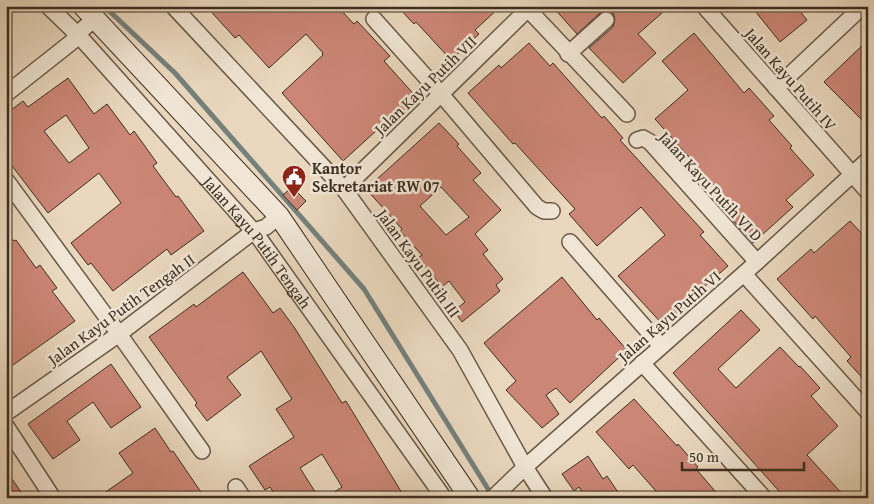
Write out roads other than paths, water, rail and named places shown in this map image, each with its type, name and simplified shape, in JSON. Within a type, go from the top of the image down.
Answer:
[{"type":"street","name":"Jalan Kayu Putih Tengah","points":[[48,6],[254,231],[444,498]]},
{"type":"street","name":"Jalan Kayu Putih IV","points":[[704,6],[868,192]]},
{"type":"street","points":[[776,88],[863,6]]},
{"type":"street","name":"Jalan Kayu Putih III","points":[[175,7],[344,189],[460,350],[521,471],[545,498]]},
{"type":"street","points":[[528,7],[568,54],[627,114]]},
{"type":"street","name":"Jalan Kayu Putih VII","points":[[344,189],[528,7]]},
{"type":"street","name":"Jalan Kayu Putih Tengah","points":[[93,16],[276,213],[470,498]]},
{"type":"street","points":[[6,94],[77,38],[93,16]]},
{"type":"street","points":[[374,19],[537,207],[544,211],[552,211]]},
{"type":"street","points":[[568,54],[606,20]]},
{"type":"street","name":"Jalan Kayu Putih VI D","points":[[637,140],[644,138],[650,142],[758,262]]},
{"type":"street","name":"Jalan Kayu Putih VI","points":[[493,498],[661,346],[758,262],[868,160]]},
{"type":"street","points":[[6,180],[202,451]]},
{"type":"street","name":"Jalan Kayu Putih Tengah II","points":[[6,413],[119,334],[254,231],[266,227],[276,213]]},
{"type":"street","points":[[570,242],[661,346]]},
{"type":"street","points":[[744,274],[868,412]]},
{"type":"street","points":[[642,363],[764,498]]},
{"type":"street","points":[[6,426],[53,498]]},
{"type":"waterway","points":[[104,6],[175,73],[364,289],[493,497]]},
{"type":"place","name":"Kantor Sekretariat RW 07","points":[[294,198]]}]
